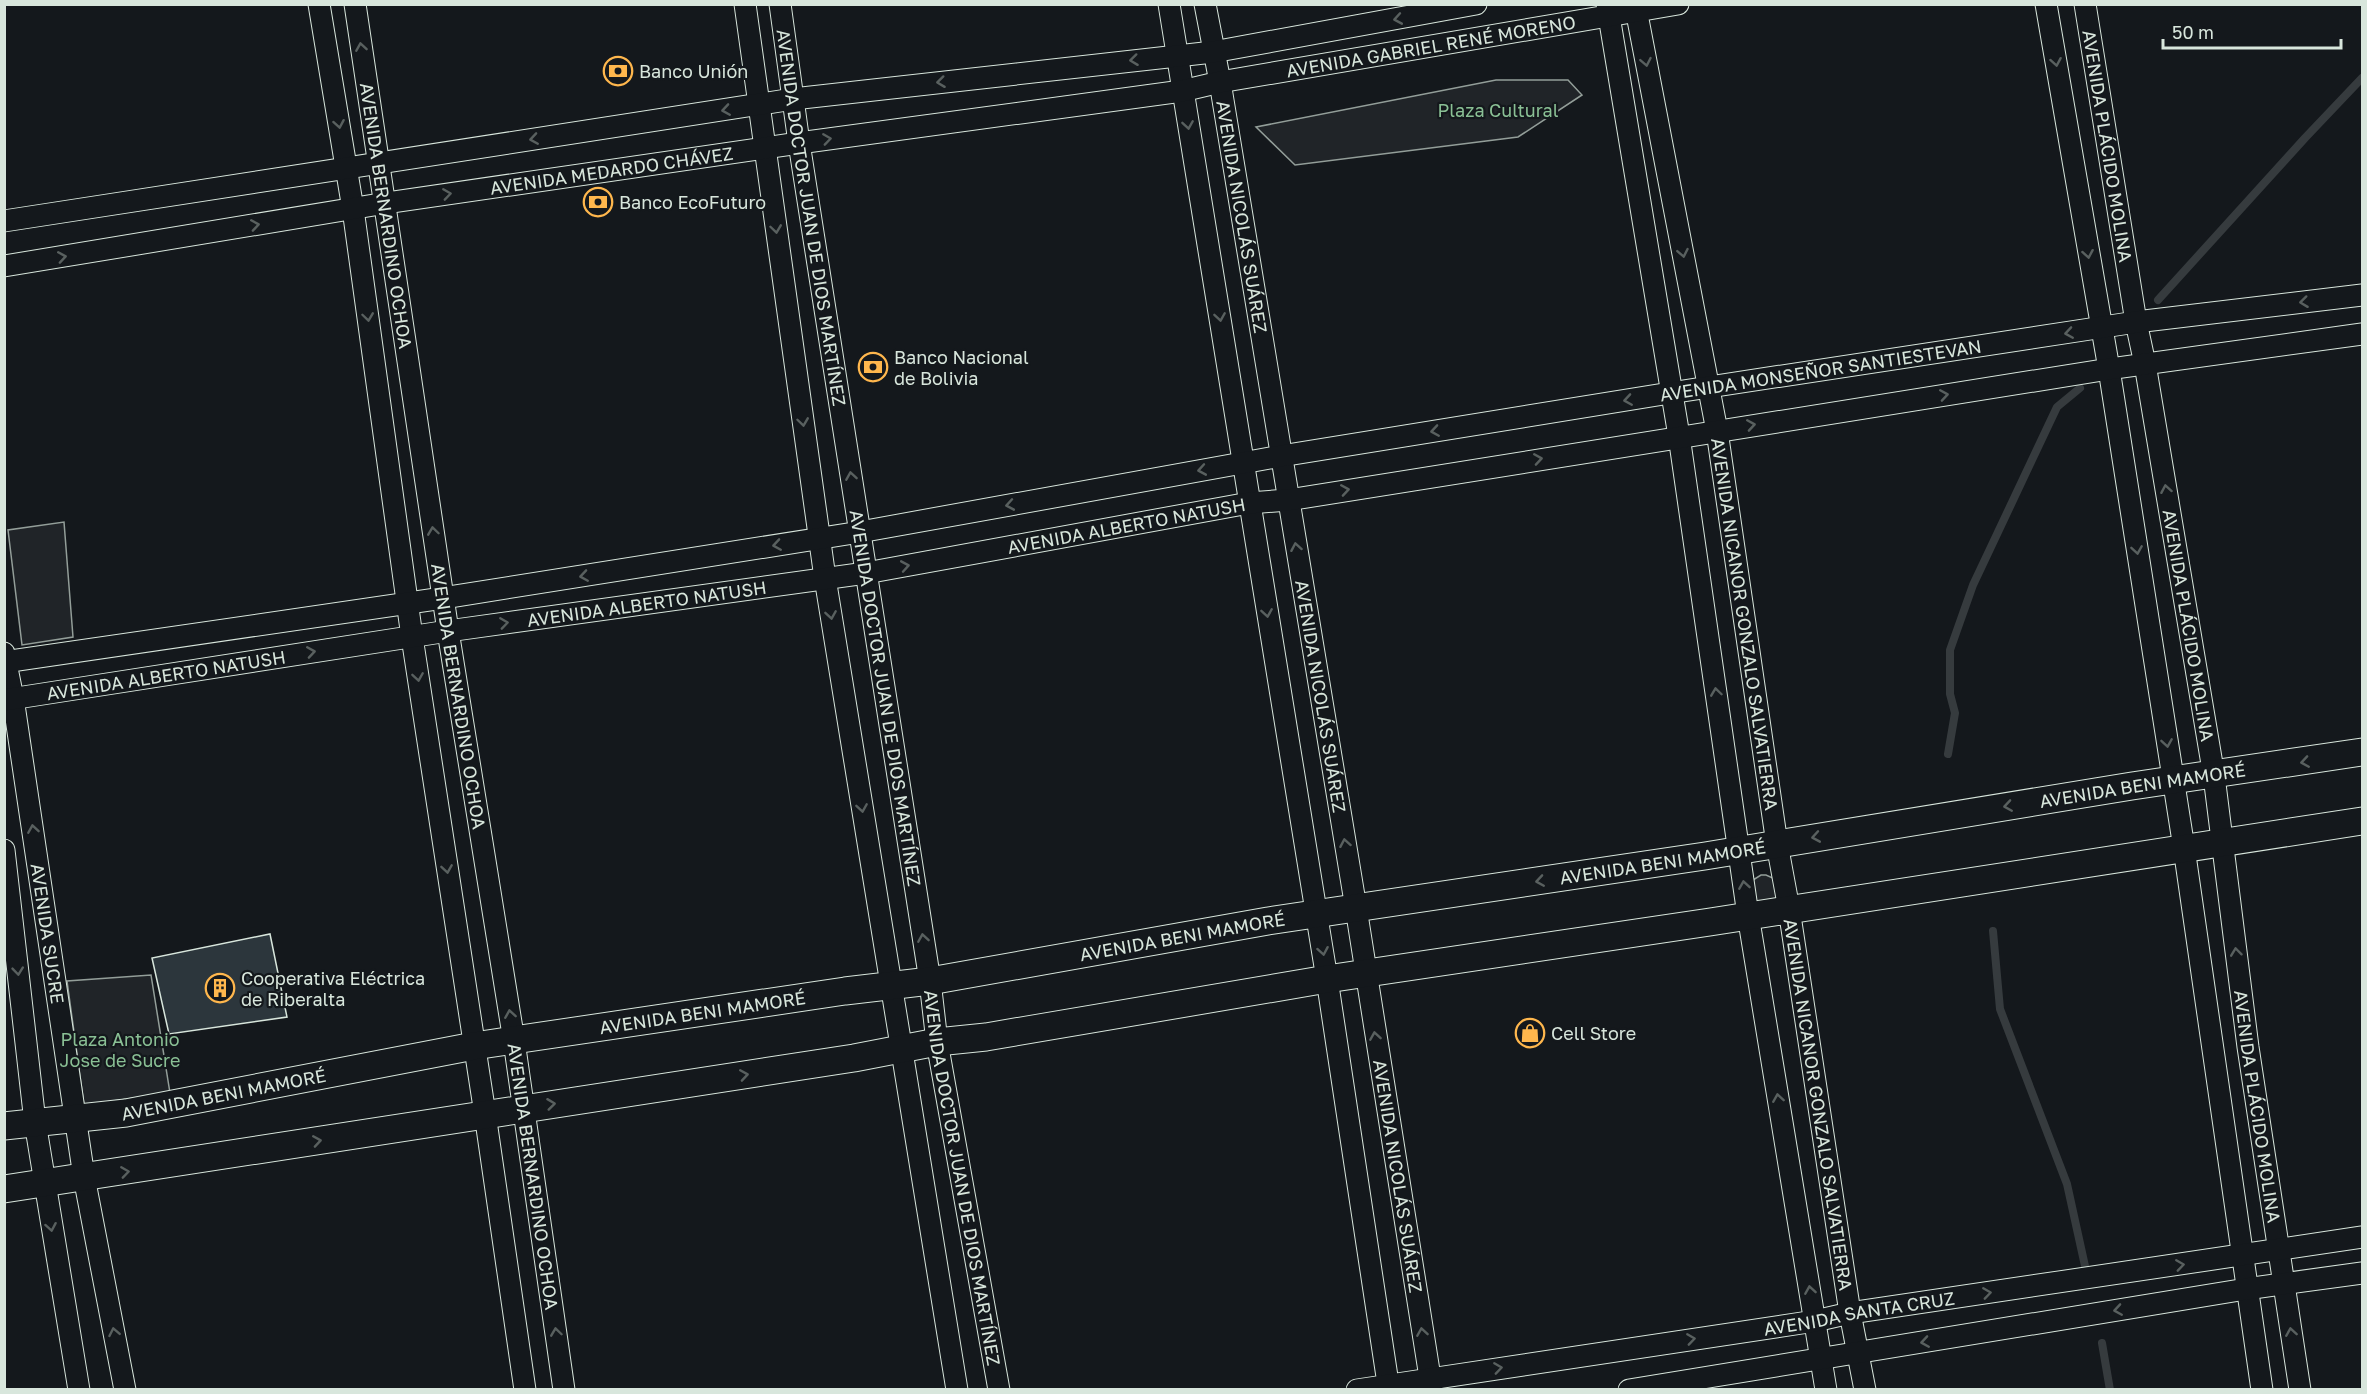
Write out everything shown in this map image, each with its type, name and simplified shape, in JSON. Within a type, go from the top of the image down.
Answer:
[{"type":"street","name":"AVENIDA BERNARDINO OCHOA","points":[[319,4],[353,209],[407,603],[525,1389]]},
{"type":"street","name":"AVENIDA BERNARDINO OCHOA","points":[[355,4],[448,631],[514,1041],[564,1389]]},
{"type":"street","name":"AVENIDA DOCTOR JUAN DE DIOS MARTÍNEZ","points":[[745,4],[825,578],[957,1389]]},
{"type":"street","name":"AVENIDA DOCTOR JUAN DE DIOS MARTÍNEZ","points":[[780,4],[799,143],[930,981],[937,1042],[999,1389]]},
{"type":"street","name":"AVENIDA NICOLÁS SUÁREZ","points":[[1169,4],[1328,979],[1388,1387]]},
{"type":"street","name":"AVENIDA NICOLÁS SUÁREZ","points":[[1205,4],[1220,82],[1356,908],[1431,1384]]},
{"type":"street","name":"AVENIDA GABRIEL RENÉ MORENO","points":[[1213,52],[1476,4]]},
{"type":"street","name":"AVENIDA GABRIEL RENÉ MORENO","points":[[1220,82],[1608,11],[1678,4]]},
{"type":"street","name":"AVENIDA PLÁCIDO MOLINA","points":[[2046,4],[2109,369],[2184,848],[2262,1389]]},
{"type":"street","name":"AVENIDA PLÁCIDO MOLINA","points":[[2085,4],[2136,322],[2214,776],[2248,1047],[2300,1389]]},
{"type":"street","name":"AVENIDA NICANOR GONZALO SALVATIERRA","points":[[1635,8],[1717,431],[1777,844],[1789,909],[1850,1313],[1865,1389]]},
{"type":"street","name":"AVENIDA NICANOR GONZALO SALVATIERRA","points":[[1608,11],[1679,436],[1748,915],[1826,1389]]},
{"type":"street","points":[[4,221],[793,99],[1213,52]]},
{"type":"street","name":"AVENIDA MEDARDO CHÁVEZ","points":[[4,266],[386,203],[799,143],[1182,91],[1220,82]]},
{"type":"street","name":"AVENIDA MONSEÑOR SANTIESTEVAN","points":[[1281,456],[1670,393],[2136,322],[2362,295]]},
{"type":"street","points":[[1288,500],[2109,369],[2362,334]]},
{"type":"street","name":"AVENIDA ALBERTO NATUSH","points":[[5,659],[443,598],[820,539],[1281,456]]},
{"type":"street","name":"AVENIDA ALBERTO NATUSH","points":[[9,699],[448,631],[866,573],[1249,503],[1288,500]]},
{"type":"street","name":"AVENIDA SUCRE","points":[[5,659],[9,699],[84,1178],[125,1389]]},
{"type":"street","name":"AVENIDA BENI MAMORÉ","points":[[4,1126],[126,1113],[474,1046],[930,981],[1317,914],[2362,752]]},
{"type":"street","points":[[4,1189],[843,1059],[937,1042],[986,1038],[1365,973],[2362,821]]},
{"type":"street","name":"AVENIDA SUCRE","points":[[4,850],[35,1122],[79,1389]]},
{"type":"street","name":"AVENIDA SANTA CRUZ","points":[[1357,1389],[1431,1384],[1815,1321],[1850,1313],[2242,1257],[2362,1237]]},
{"type":"street","points":[[1629,1389],[2246,1289],[2362,1273]]},
{"type":"green space","name":"Plaza Cultural","points":[[1496,80],[1568,80],[1582,95],[1518,137],[1295,165],[1256,127]]},
{"type":"green space","points":[[64,522],[73,637],[22,645],[8,530]]},
{"type":"green space","points":[[1761,875],[1775,879],[1778,896],[1775,900],[1757,902],[1753,899],[1753,880]]},
{"type":"green space","name":"Plaza Antonio Jose de Sucre","points":[[151,975],[170,1093],[84,1105],[67,981]]},
{"type":"building","name":"Cooperativa Eléctrica de Riberalta","points":[[270,934],[287,1017],[169,1034],[152,958]]},
{"type":"waterway","points":[[2158,300],[2362,78]]},
{"type":"waterway","points":[[1948,754],[1955,713],[1950,694],[1950,650],[1973,585],[2057,407],[2080,388]]},
{"type":"waterway","points":[[1993,931],[2000,1009],[2067,1184],[2085,1266]]},
{"type":"waterway","points":[[2102,1343],[2110,1390]]},
{"type":"place","name":"Banco Unión","points":[[618,71]]},
{"type":"place","name":"Banco EcoFuturo","points":[[598,202]]},
{"type":"place","name":"Banco Nacional de Bolivia","points":[[873,367]]},
{"type":"place","name":"Cooperativa Eléctrica de Riberalta","points":[[220,988]]},
{"type":"place","name":"Cell Store","points":[[1530,1033]]}]
